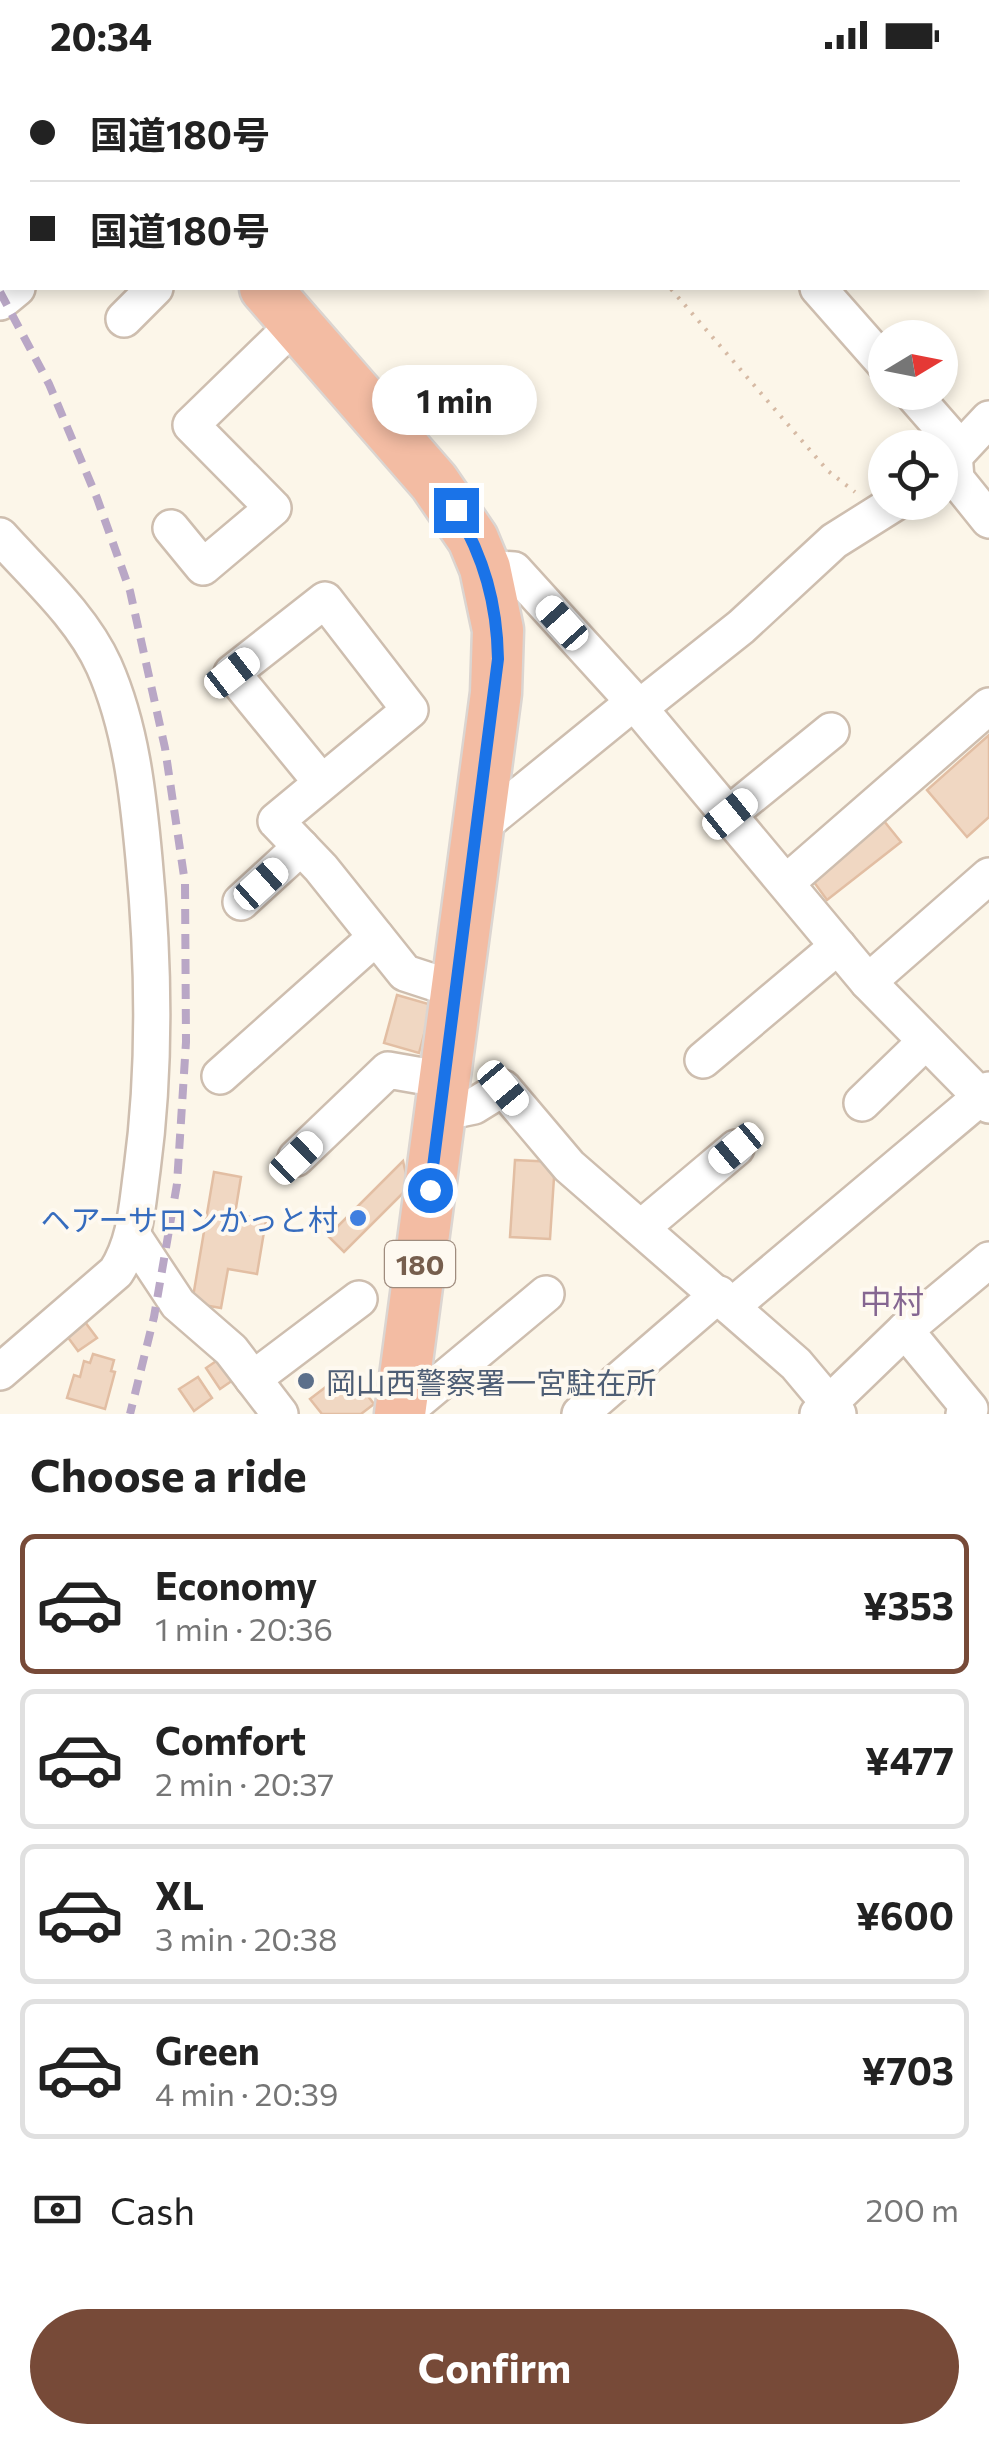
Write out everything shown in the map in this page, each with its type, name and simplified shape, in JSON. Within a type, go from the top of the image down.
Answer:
[{"type":"highway","name":"180","points":[[280,305],[445,496],[473,539],[496,613],[498,659],[478,829],[401,1414]]},
{"type":"street","points":[[124,319],[153,290]]},
{"type":"street","points":[[826,290],[868,343]]},
{"type":"street","points":[[171,528],[202,567],[273,508],[191,424],[280,305]]},
{"type":"street","points":[[927,410],[944,430]]},
{"type":"street","points":[[958,451],[989,419]]},
{"type":"street","points":[[958,481],[989,520]]},
{"type":"street","points":[[478,829],[741,627],[834,541],[869,520]]},
{"type":"street","points":[[0,536],[85,632],[118,702],[128,740],[152,944],[154,1051],[133,1236],[127,1256],[116,1272],[0,1372]]},
{"type":"street","points":[[485,568],[514,570],[730,814],[868,982],[925,1042],[986,1097],[580,1414]]},
{"type":"street","points":[[322,783],[232,673],[324,600],[410,710],[322,783],[276,821],[405,974],[457,990]]},
{"type":"street","points":[[788,882],[989,706]]},
{"type":"street","points":[[730,814],[832,731]]},
{"type":"street","points":[[240,902],[301,847]]},
{"type":"street","points":[[868,982],[989,876]]},
{"type":"street","points":[[220,1076],[376,937]]},
{"type":"street","points":[[703,1060],[838,946]]},
{"type":"street","points":[[862,1102],[925,1042]]},
{"type":"street","points":[[296,1158],[388,1070],[442,1097],[474,1106],[503,1088],[570,1166],[796,1364],[828,1410],[905,1330],[989,1260]]},
{"type":"street","points":[[641,1228],[736,1148]]},
{"type":"street","points":[[133,1236],[178,1304],[231,1350],[280,1414]]},
{"type":"street","points":[[401,1414],[546,1294]]},
{"type":"street","points":[[253,1378],[360,1299]]},
{"type":"street","points":[[905,1330],[970,1408],[964,1414]]},
{"type":"path","points":[[672,290],[828,471],[868,494]]},
{"type":"building","points":[[989,735],[989,817],[967,837],[927,790]]},
{"type":"building","points":[[884,821],[901,842],[827,900],[811,878]]},
{"type":"building","points":[[397,995],[432,1005],[419,1053],[384,1043]]},
{"type":"building","points":[[515,1160],[555,1162],[550,1239],[510,1237]]},
{"type":"building","points":[[403,1161],[409,1187],[344,1252],[328,1236]]},
{"type":"building","points":[[214,1172],[241,1177],[235,1214],[266,1220],[257,1274],[228,1269],[221,1308],[192,1303]]},
{"type":"building","points":[[82,1318],[97,1338],[78,1351],[64,1332]]},
{"type":"building","points":[[93,1354],[114,1360],[111,1371],[115,1372],[105,1409],[67,1398],[74,1375],[80,1377],[84,1361],[90,1363]]},
{"type":"building","points":[[225,1355],[239,1376],[220,1389],[206,1368]]},
{"type":"building","points":[[348,1370],[374,1404],[361,1414],[322,1414],[310,1399]]},
{"type":"building","points":[[198,1377],[212,1398],[194,1411],[179,1389]]},
{"type":"railway","points":[[0,292],[49,384],[97,498],[130,591],[165,748],[185,883],[186,1042],[177,1184],[154,1317],[130,1414]]},
{"type":"place","name":"ヘアーサロンかっと村","points":[[358,1218]]},
{"type":"place","name":"岡山西警察署一宮駐在所","points":[[306,1381]]},
{"type":"district","name":"中村","points":[[892,1300]]},
{"type":"route","points":[[430,1190],[498,659],[498,630],[485,568],[456,510]]}]
